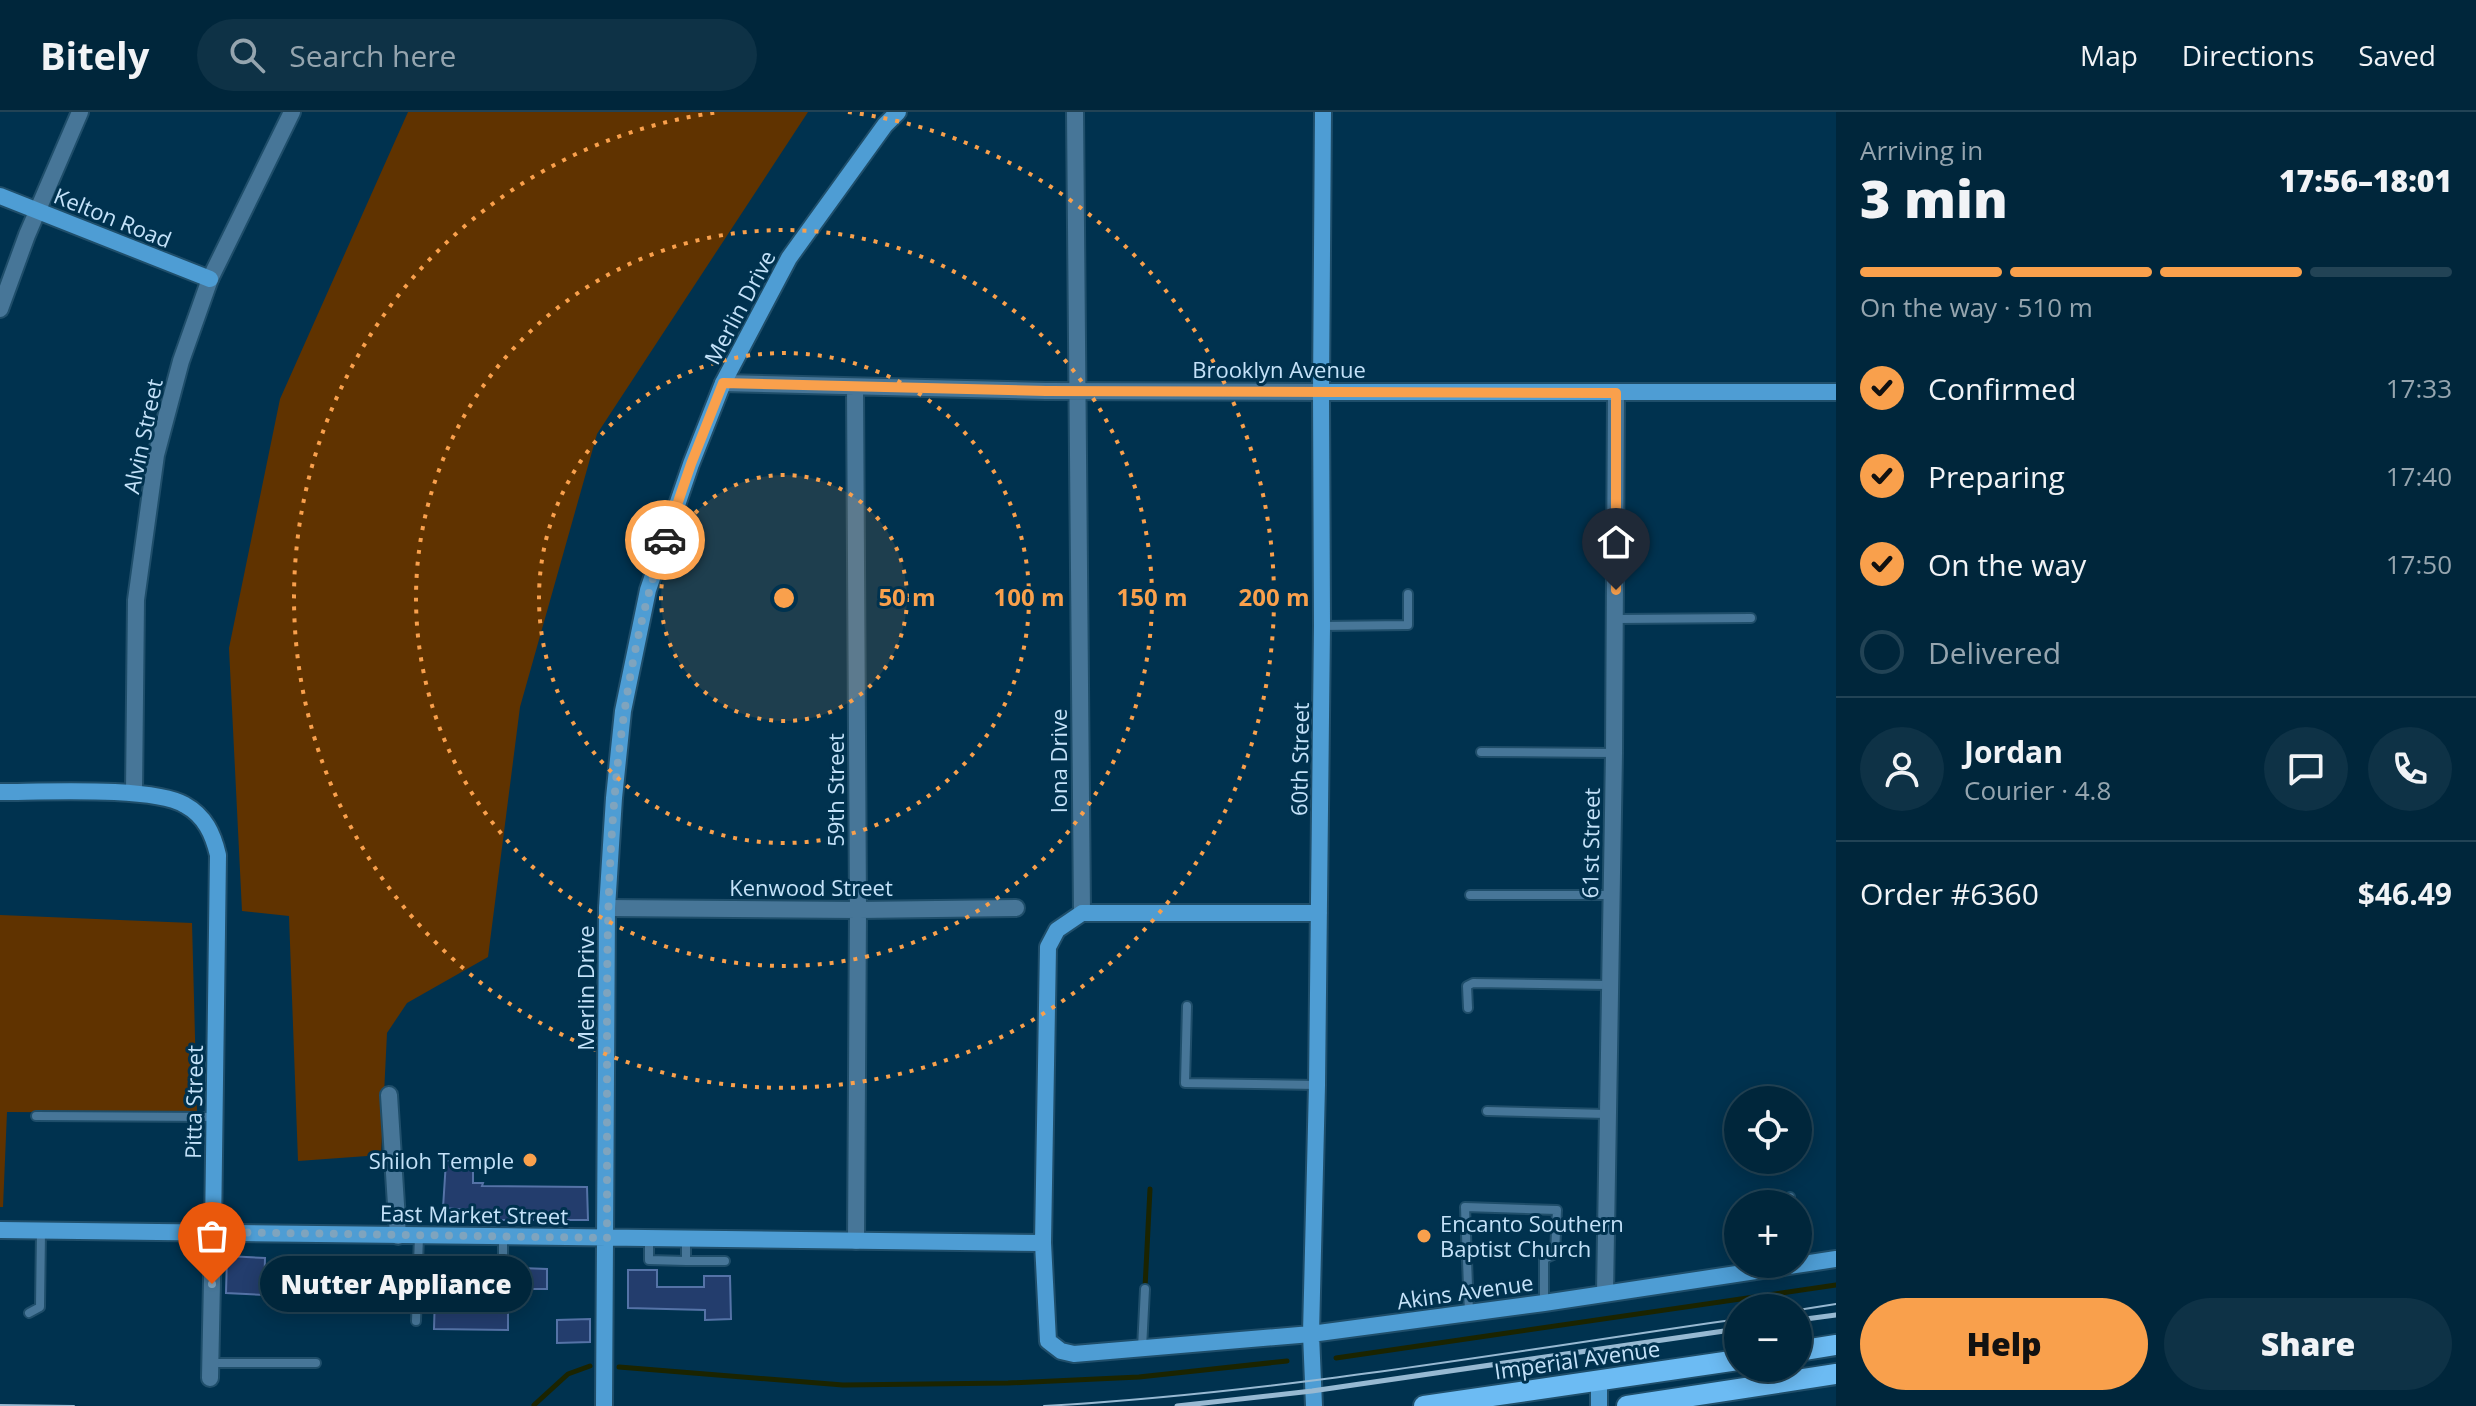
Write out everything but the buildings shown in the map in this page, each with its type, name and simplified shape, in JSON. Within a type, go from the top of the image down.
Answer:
[{"type":"main road","points":[[1812,1349],[1836,1345]]},
{"type":"main road","name":"Imperial Avenue","points":[[1424,1406],[1724,1362]]},
{"type":"main road","points":[[1627,1406],[1836,1374]]},
{"type":"street","points":[[0,309],[80,112]]},
{"type":"street","name":"Alvin Street","points":[[134,793],[136,600],[156,455],[181,361],[210,279],[292,112]]},
{"type":"street","name":"Merlin Drive","points":[[604,1406],[607,908],[623,711],[648,590],[691,464],[723,383],[789,258],[885,125],[898,112]]},
{"type":"street","name":"Iona Drive","points":[[1075,112],[1082,913]]},
{"type":"street","name":"60th Street","points":[[1314,1406],[1311,1334],[1322,626],[1323,112]]},
{"type":"street","name":"Kelton Road","points":[[0,196],[210,279]]},
{"type":"street","name":"Brooklyn Avenue","points":[[723,383],[1046,391],[1836,392]]},
{"type":"street","name":"59th Street","points":[[855,387],[856,1241]]},
{"type":"street","name":"61st Street","points":[[1605,1293],[1616,619],[1616,393]]},
{"type":"street","points":[[0,792],[134,793]]},
{"type":"street","name":"Pitta Street","points":[[134,793],[167,797],[197,812],[209,828],[218,855],[210,1370]]},
{"type":"street","name":"Kenwood Street","points":[[607,908],[1016,908]]},
{"type":"street","points":[[1043,1243],[1048,947],[1057,930],[1082,913],[1319,913]]},
{"type":"street","points":[[389,1095],[398,1236]]},
{"type":"street","name":"East Market Street","points":[[0,1230],[1043,1243]]},
{"type":"street","name":"Akins Avenue","points":[[1043,1243],[1048,1341],[1061,1351],[1074,1354],[1311,1334],[1724,1275]]},
{"type":"street","name":"Akins Avenue","points":[[1812,1262],[1836,1259]]},
{"type":"street","points":[[1599,1381],[1599,1406]]},
{"type":"lane","points":[[1322,626],[1408,625],[1408,594]]},
{"type":"lane","points":[[1616,619],[1751,618]]},
{"type":"lane","points":[[1481,752],[1614,753]]},
{"type":"lane","points":[[1470,895],[1612,895]]},
{"type":"lane","points":[[1468,1008],[1467,986],[1473,983],[1609,985]]},
{"type":"lane","points":[[1187,1006],[1185,1083],[1317,1085]]},
{"type":"lane","points":[[1487,1111],[1607,1114]]},
{"type":"lane","points":[[36,1116],[214,1117]]},
{"type":"lane","points":[[1469,1313],[1465,1207],[1557,1210],[1555,1254],[1544,1259],[1544,1303]]},
{"type":"lane","points":[[29,1313],[40,1307],[41,1230]]},
{"type":"lane","points":[[416,1321],[419,1236]]},
{"type":"lane","points":[[418,1267],[503,1267],[503,1237]]},
{"type":"lane","points":[[649,1239],[649,1260],[725,1261]]},
{"type":"lane","points":[[686,1239],[686,1261]]},
{"type":"lane","points":[[1142,1348],[1145,1289]]},
{"type":"lane","points":[[210,1370],[316,1363]]},
{"type":"shaded area","points":[[408,112],[808,112],[597,434],[520,707],[488,957],[407,1003],[387,1033],[381,1155],[298,1161],[289,916],[242,911],[229,648],[280,399]]},
{"type":"shaded area","points":[[0,915],[192,923],[197,1113],[7,1112],[3,1207],[0,1207]]},
{"type":"waterway","points":[[1145,1288],[1150,1189]]},
{"type":"waterway","points":[[1336,1358],[1836,1285]]},
{"type":"waterway","points":[[619,1367],[843,1385],[1008,1383],[1139,1377],[1287,1361]]},
{"type":"waterway","points":[[534,1405],[568,1374],[590,1366]]},
{"type":"tram line","points":[[1812,1308],[1836,1304]]},
{"type":"tram line","points":[[1044,1406],[1218,1392],[1479,1358],[1724,1321]]},
{"type":"tram line","points":[[0,1405],[74,1406]]},
{"type":"railway","points":[[1812,1318],[1836,1315]]},
{"type":"railway","points":[[1177,1406],[1312,1391],[1724,1331]]},
{"type":"way so far","points":[[212,1284],[213,1232],[607,1238],[607,908],[614,798],[623,711],[648,590],[665,540]]},
{"type":"place","name":"Shiloh Temple","points":[[530,1160]]},
{"type":"place","name":"Encanto Southern Baptist Church","points":[[1424,1236]]},
{"type":"place","name":"Nutter Appliance","points":[[212,1284]]},
{"type":"route","points":[[665,540],[723,383],[1046,391],[1616,393],[1616,590]]}]
